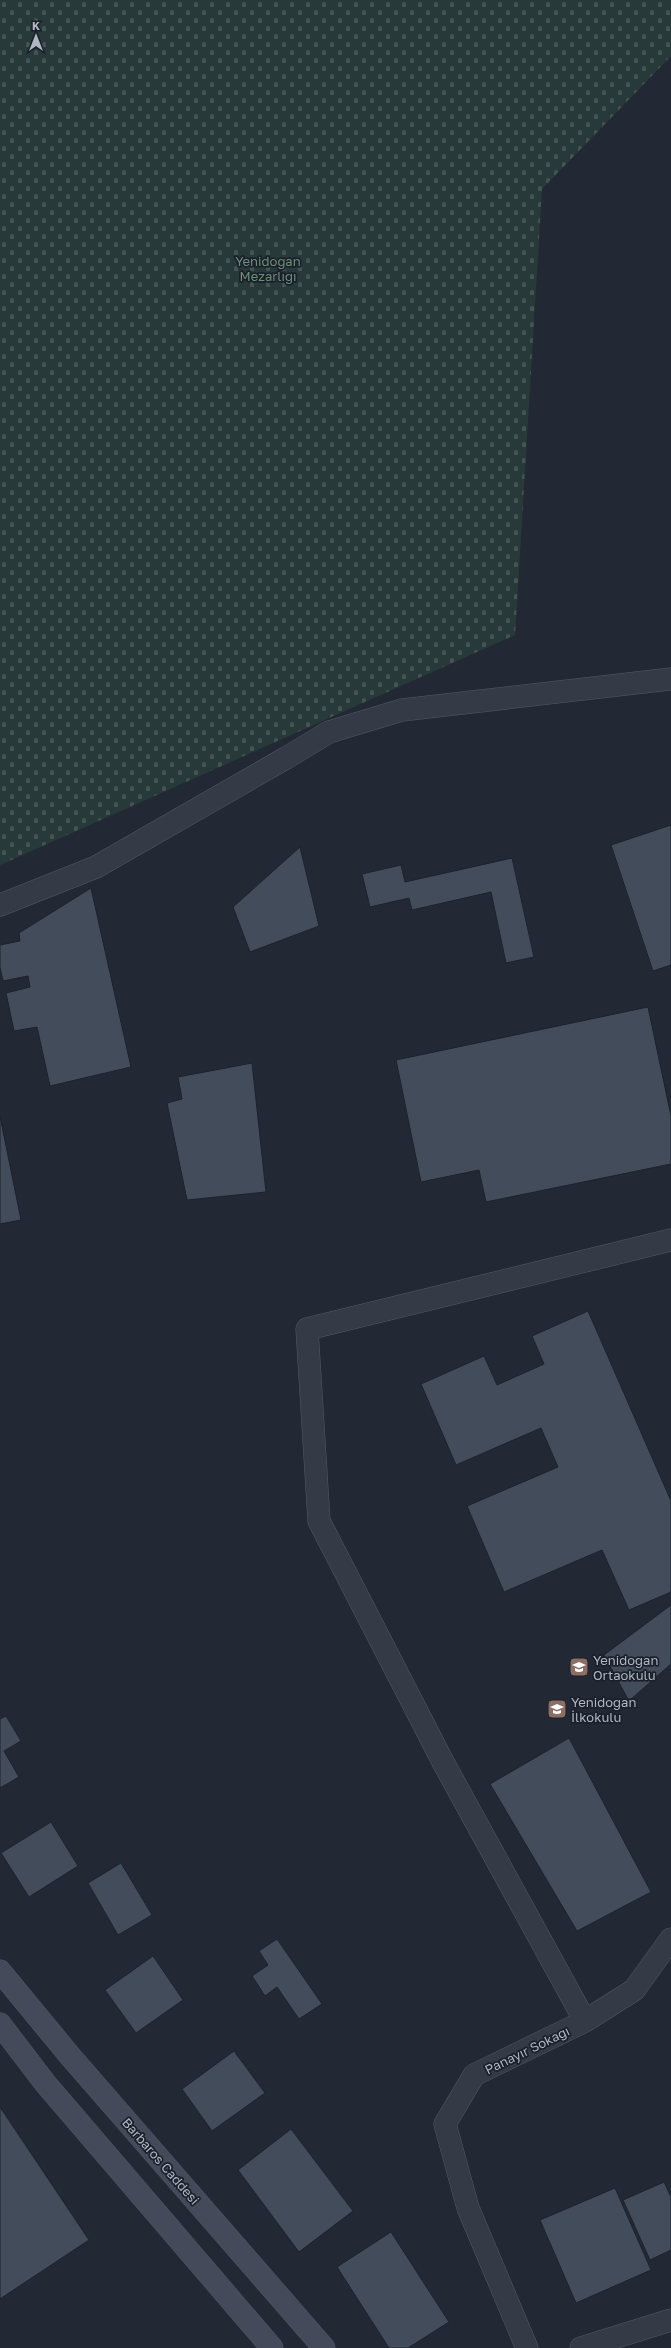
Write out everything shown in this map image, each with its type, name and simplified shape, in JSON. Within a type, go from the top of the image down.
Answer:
[{"type":"main road","name":"Barbaros Caddesi","points":[[0,1971],[70,2056],[321,2347]]},
{"type":"main road","points":[[0,2024],[45,2083],[272,2348]]},
{"type":"street","points":[[0,905],[96,867],[329,732],[402,710],[671,679]]},
{"type":"street","points":[[585,2022],[443,1762],[319,1521],[307,1329],[671,1240]]},
{"type":"street","name":"Panayır Sokağı","points":[[527,2348],[468,2208],[445,2124],[474,2075],[585,2022],[634,1990],[671,1939]]},
{"type":"street","points":[[581,2348],[671,2320]]},
{"type":"green space","name":"Yenidoğan Mezarlığı","points":[[0,0],[671,0],[671,56],[542,189],[515,635],[0,865]]},
{"type":"building","points":[[671,825],[671,965],[653,971],[611,845]]},
{"type":"building","points":[[300,847],[319,926],[250,952],[233,907]]},
{"type":"building","points":[[512,858],[534,957],[506,963],[491,892],[412,910],[409,898],[370,907],[362,874],[401,865],[405,882]]},
{"type":"building","points":[[91,888],[131,1067],[50,1086],[37,1027],[14,1031],[6,993],[30,987],[28,976],[3,981],[0,967],[0,945],[20,941],[19,933]]},
{"type":"building","points":[[648,1007],[671,1116],[671,1164],[486,1202],[479,1170],[421,1182],[396,1060]]},
{"type":"building","points":[[252,1063],[266,1192],[187,1200],[167,1103],[182,1099],[178,1077]]},
{"type":"building","points":[[0,1116],[21,1220],[0,1224]]},
{"type":"building","points":[[588,1311],[671,1501],[671,1592],[629,1610],[602,1550],[504,1592],[467,1506],[558,1467],[541,1428],[456,1465],[421,1384],[484,1356],[497,1385],[544,1364],[532,1336]]},
{"type":"building","points":[[671,1605],[671,1664],[629,1701],[604,1655]]},
{"type":"building","points":[[6,1716],[21,1741],[4,1751],[19,1777],[0,1788],[0,1719]]},
{"type":"building","points":[[569,1738],[651,1892],[577,1931],[490,1784]]},
{"type":"building","points":[[51,1822],[78,1866],[29,1897],[1,1853]]},
{"type":"building","points":[[121,1863],[152,1915],[118,1935],[88,1883]]},
{"type":"building","points":[[277,1939],[322,2004],[299,2019],[277,1987],[265,1996],[252,1976],[268,1965],[259,1951]]},
{"type":"building","points":[[153,1956],[183,2000],[136,2033],[105,1990]]},
{"type":"building","points":[[234,2051],[265,2093],[212,2131],[182,2089]]},
{"type":"building","points":[[0,2107],[89,2240],[0,2299]]},
{"type":"building","points":[[291,2129],[353,2211],[299,2252],[238,2170]]},
{"type":"building","points":[[664,2182],[671,2197],[671,2250],[650,2260],[623,2200]]},
{"type":"building","points":[[615,2188],[651,2270],[576,2303],[540,2220]]},
{"type":"building","points":[[391,2232],[449,2322],[408,2348],[389,2348],[337,2267]]},
{"type":"place","name":"Yenidoğan Ortaokulu","points":[[579,1667]]},
{"type":"place","name":"Yenidoğan İlkokulu","points":[[557,1709]]}]
